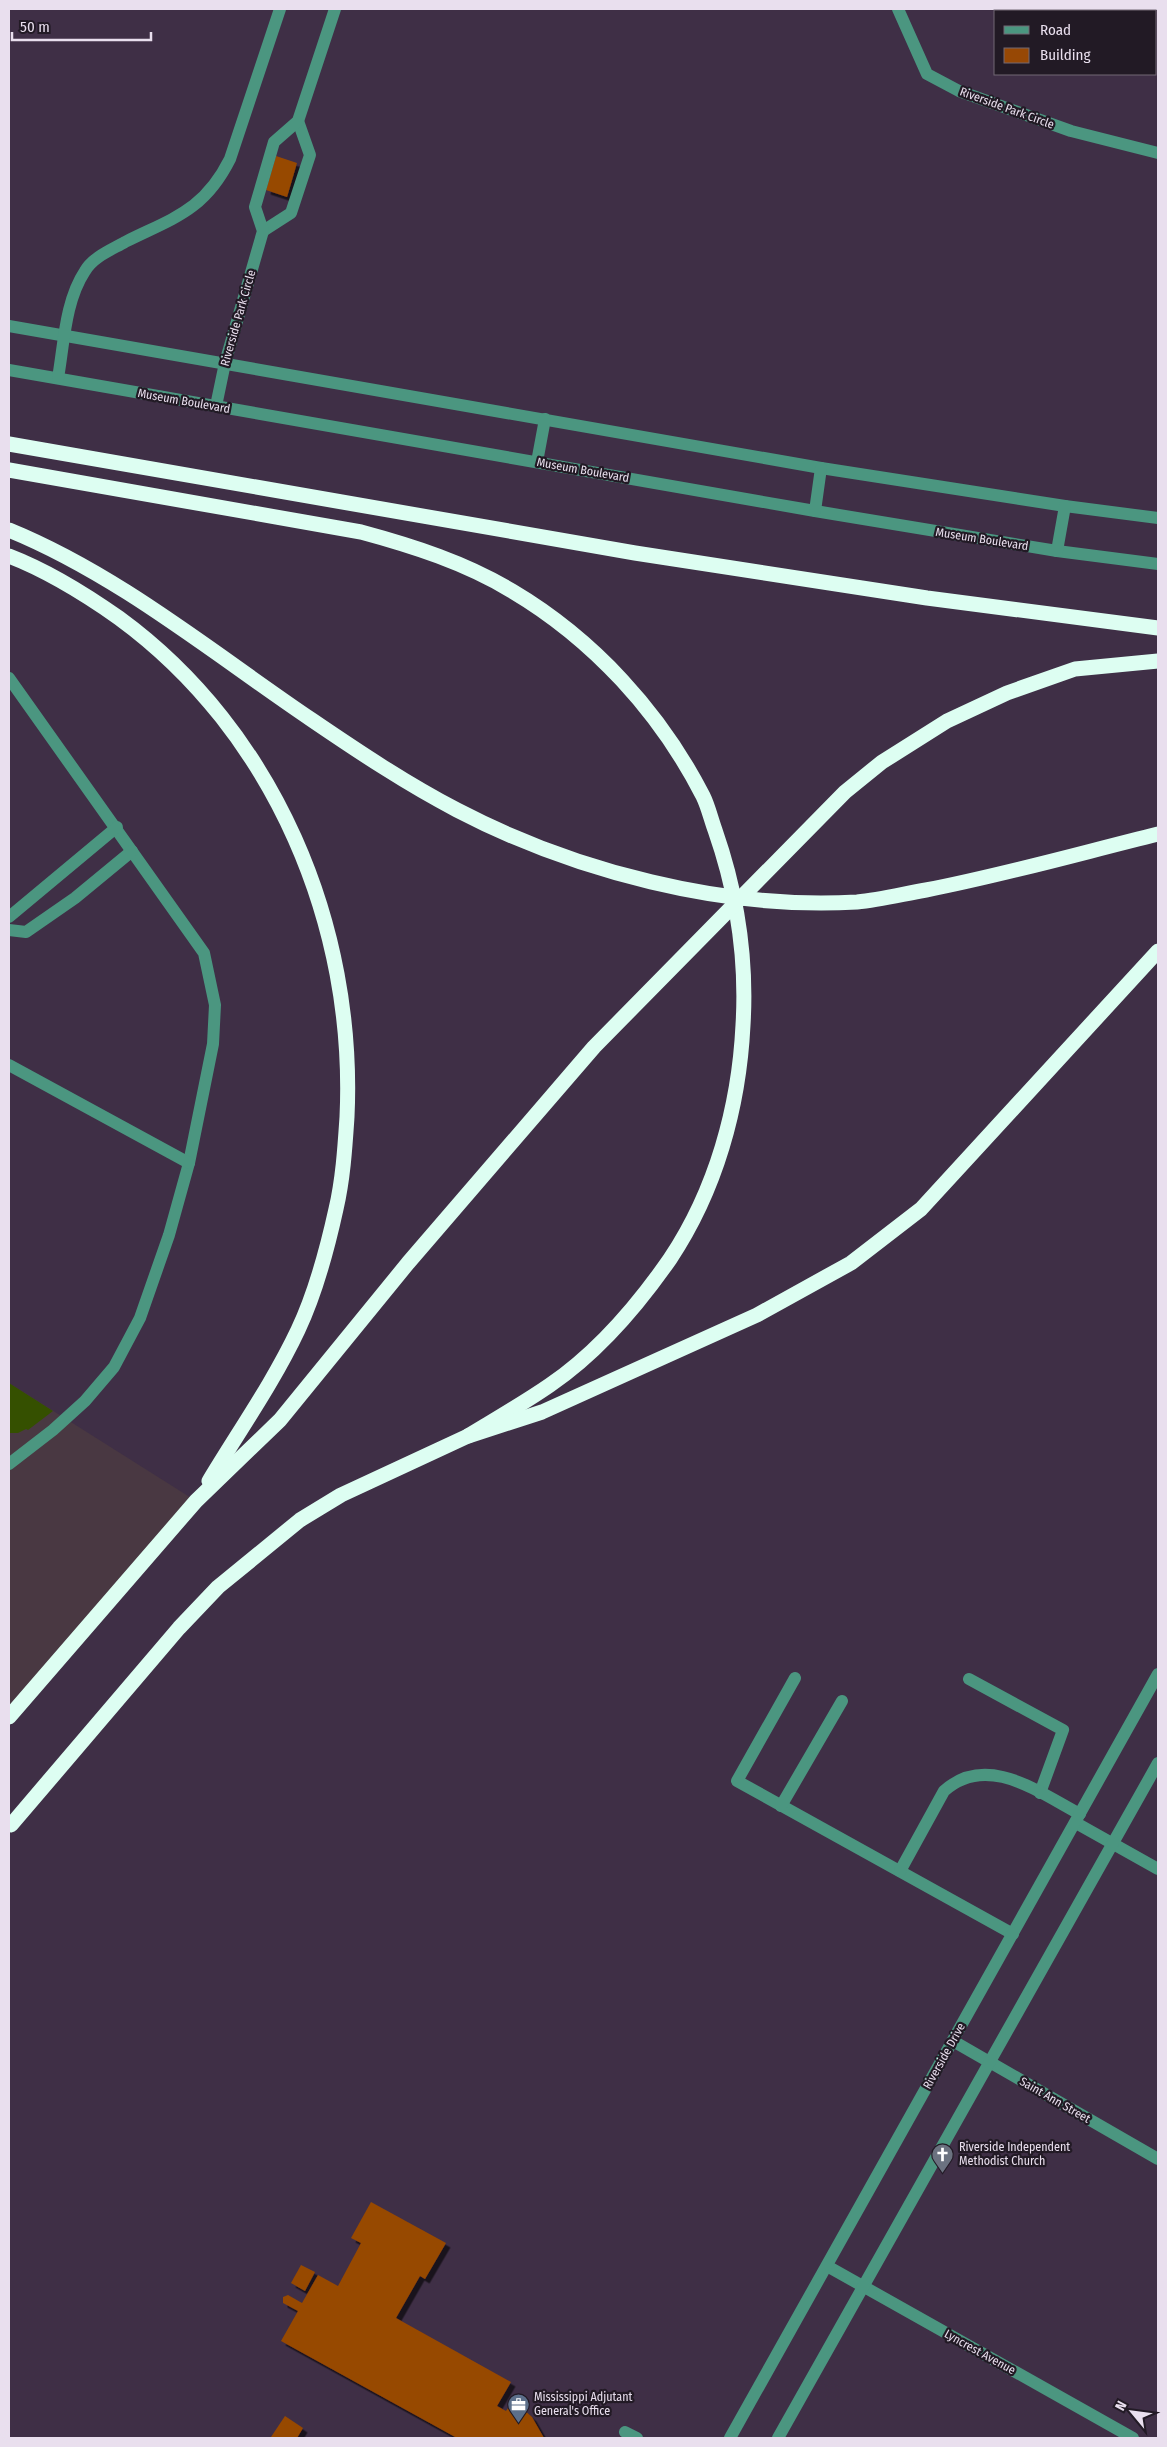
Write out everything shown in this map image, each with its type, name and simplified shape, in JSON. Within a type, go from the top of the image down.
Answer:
[{"type":"highway","points":[[9,444],[635,553],[917,596],[1158,628]]},
{"type":"highway","points":[[9,470],[361,532],[414,546],[512,590],[566,628],[608,664],[645,706],[704,797],[722,851],[740,924],[745,993],[741,1062],[734,1105],[718,1160],[697,1210],[670,1258],[631,1310],[598,1346],[552,1384],[468,1436],[341,1495],[300,1520],[254,1556],[218,1587],[179,1628],[11,1825]]},
{"type":"highway","points":[[9,530],[70,560],[144,604],[314,721],[401,777],[456,809],[517,838],[582,863],[649,881],[718,894],[794,902],[859,902],[954,884],[1158,834]]},
{"type":"highway","points":[[9,556],[69,585],[146,638],[194,685],[234,732],[267,784],[291,830],[328,927],[340,986],[347,1041],[345,1148],[337,1206],[324,1257],[299,1328],[277,1370],[196,1501]]},
{"type":"highway","points":[[9,1717],[196,1501],[280,1420],[408,1263],[594,1047],[845,792],[882,762],[939,726],[1007,693],[1075,670],[1158,661]]},
{"type":"highway","points":[[468,1436],[542,1412],[649,1364],[757,1315],[851,1263],[921,1209],[1158,951]]},
{"type":"street","points":[[58,378],[76,288],[85,270],[96,259],[189,210],[206,197],[219,181],[230,160],[280,9]]},
{"type":"street","points":[[298,121],[310,155],[291,213],[264,231],[255,207],[274,142],[298,121],[335,9]]},
{"type":"street","name":"Riverside Park Circle","points":[[898,9],[928,74],[951,87],[1071,131],[1158,153]]},
{"type":"street","name":"Riverside Park Circle","points":[[216,406],[225,363],[264,231]]},
{"type":"street","points":[[9,326],[821,468],[1065,506],[1158,518]]},
{"type":"street","name":"Museum Boulevard","points":[[9,370],[816,511],[1057,551],[1158,564]]},
{"type":"street","points":[[537,462],[545,419]]},
{"type":"street","points":[[816,511],[821,468]]},
{"type":"street","points":[[1057,551],[1065,506]]},
{"type":"street","points":[[9,678],[117,827],[204,953],[215,1005],[213,1044],[189,1163],[169,1235],[140,1318],[114,1367],[85,1401],[53,1430],[9,1464]]},
{"type":"street","points":[[9,917],[117,827]]},
{"type":"street","points":[[9,930],[26,932],[75,898],[132,851]]},
{"type":"street","points":[[9,1065],[189,1163]]},
{"type":"street","name":"Riverside Drive","points":[[730,2438],[1158,1674]]},
{"type":"street","points":[[795,1678],[737,1781],[1013,1934]]},
{"type":"street","points":[[969,1679],[1063,1730],[1040,1793]]},
{"type":"street","points":[[781,1806],[842,1701]]},
{"type":"street","points":[[778,2438],[1158,1764]]},
{"type":"street","points":[[900,1871],[944,1791],[955,1781],[972,1776],[995,1775],[1012,1778],[1040,1793],[1114,1843],[1158,1868]]},
{"type":"street","name":"Saint Ann Street","points":[[953,2041],[1158,2159]]},
{"type":"street","name":"Lyncrest Avenue","points":[[827,2266],[1133,2438]]},
{"type":"street","points":[[625,2432],[637,2438]]},
{"type":"shaded area","points":[[9,1383],[196,1501],[9,1720]]},
{"type":"green space","points":[[9,1383],[53,1411],[28,1430],[9,1433]]},
{"type":"building","points":[[276,156],[297,163],[287,197],[266,190]]},
{"type":"building","points":[[371,2202],[446,2243],[425,2279],[420,2276],[396,2318],[511,2382],[497,2406],[506,2411],[512,2402],[523,2409],[532,2417],[544,2438],[457,2438],[281,2341],[298,2311],[283,2303],[283,2297],[288,2295],[302,2303],[318,2275],[338,2286],[361,2243],[351,2238]]},
{"type":"building","points":[[301,2265],[315,2272],[305,2291],[291,2283]]},
{"type":"building","points":[[285,2416],[303,2428],[297,2438],[271,2437]]},
{"type":"place","name":"Riverside Independent Methodist Church","points":[[943,2173]]},
{"type":"place","name":"Mississippi Adjutant General's Office","points":[[518,2423]]}]
